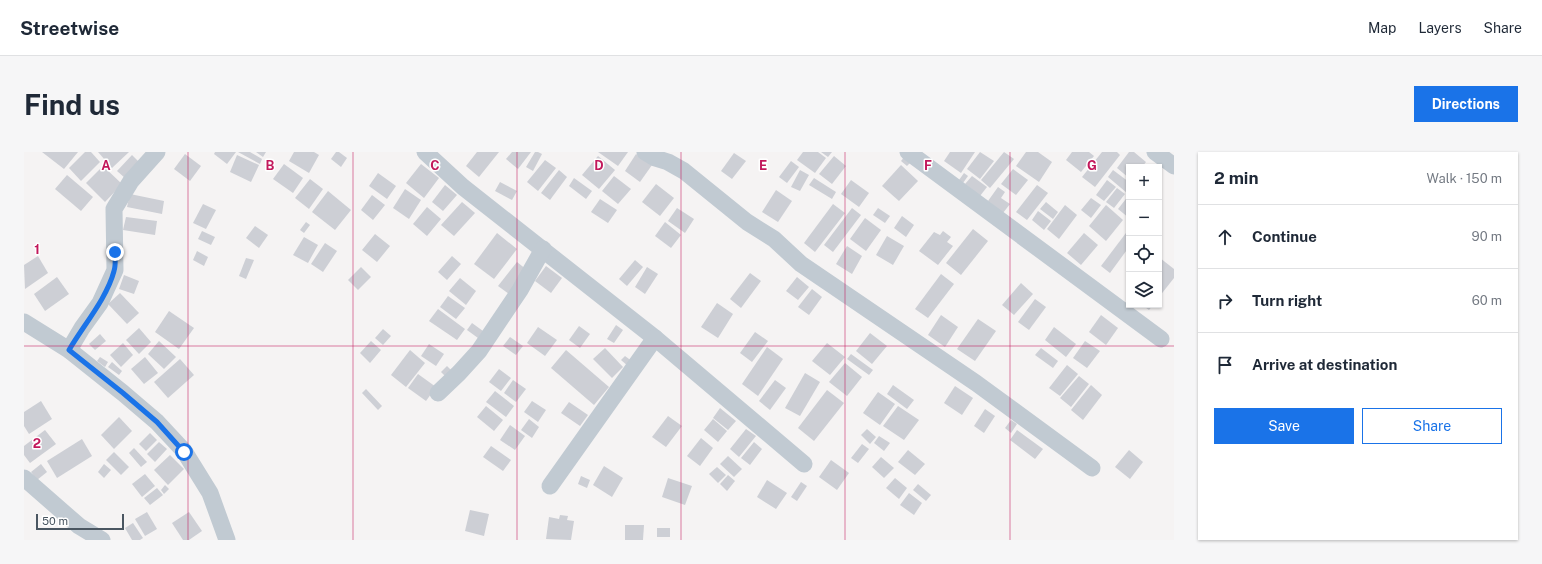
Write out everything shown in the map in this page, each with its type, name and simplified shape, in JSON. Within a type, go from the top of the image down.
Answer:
[{"type":"street","points":[[69,350],[82,328],[100,303],[115,270],[114,209],[130,181],[157,152]]},
{"type":"street","points":[[425,152],[463,186],[655,338],[804,464]]},
{"type":"street","points":[[645,152],[684,171],[747,222],[774,239],[801,264],[976,383],[1092,468]]},
{"type":"street","points":[[908,152],[1161,339]]},
{"type":"street","points":[[1155,152],[1174,166]]},
{"type":"street","points":[[438,393],[460,373],[479,351],[520,290],[543,249]]},
{"type":"street","points":[[24,322],[69,350],[157,422],[184,452],[210,494],[227,540]]},
{"type":"street","points":[[550,486],[655,338]]},
{"type":"street","points":[[24,478],[79,526],[102,540]]},
{"type":"building","points":[[42,152],[78,152],[64,169]]},
{"type":"building","points":[[85,152],[91,152],[100,162],[81,181],[69,168]]},
{"type":"building","points":[[98,152],[129,152],[112,168]]},
{"type":"building","points":[[215,152],[236,152],[227,164],[214,154]]},
{"type":"building","points":[[238,152],[250,152],[262,159],[260,164]]},
{"type":"building","points":[[256,152],[266,152],[263,157]]},
{"type":"building","points":[[294,152],[314,152],[319,155],[309,173],[289,161]]},
{"type":"building","points":[[336,152],[339,152],[347,158],[341,167],[331,159]]},
{"type":"building","points":[[477,152],[499,152],[479,177],[466,166]]},
{"type":"building","points":[[512,152],[531,152],[518,169],[506,159]]},
{"type":"building","points":[[535,152],[542,154],[533,171],[526,167]]},
{"type":"building","points":[[598,152],[628,152],[618,166]]},
{"type":"building","points":[[803,152],[818,152],[826,158],[815,173],[797,160]]},
{"type":"building","points":[[821,152],[832,152],[828,157]]},
{"type":"building","points":[[950,152],[975,152],[961,173],[944,161]]},
{"type":"building","points":[[980,152],[994,161],[980,179],[967,169]]},
{"type":"building","points":[[1004,152],[1014,159],[990,188],[981,180]]},
{"type":"building","points":[[1026,152],[1038,152],[1052,162],[1039,182],[1016,166]]},
{"type":"building","points":[[1072,152],[1089,152],[1094,156],[1081,172],[1066,160]]},
{"type":"building","points":[[1102,152],[1117,152],[1120,155],[1095,187],[1082,177]]},
{"type":"building","points":[[1129,152],[1134,152],[1146,162],[1144,164],[1126,164],[1126,176],[1117,168]]},
{"type":"building","points":[[734,153],[746,161],[732,179],[721,171]]},
{"type":"building","points":[[185,154],[201,166],[190,181],[174,169]]},
{"type":"building","points":[[636,154],[652,165],[640,182],[625,171]]},
{"type":"building","points":[[132,155],[139,162],[125,178],[117,171]]},
{"type":"building","points":[[237,155],[259,165],[251,182],[230,172]]},
{"type":"building","points":[[598,156],[615,170],[599,189],[582,175]]},
{"type":"building","points":[[834,156],[846,166],[832,184],[819,174]]},
{"type":"building","points":[[905,156],[911,162],[907,166],[901,161]]},
{"type":"building","points":[[545,160],[556,168],[538,191],[527,182]]},
{"type":"building","points":[[791,161],[799,167],[787,183],[779,177]]},
{"type":"building","points":[[284,164],[303,178],[293,193],[273,179]]},
{"type":"building","points":[[421,164],[439,178],[424,198],[406,183]]},
{"type":"building","points":[[901,165],[918,181],[899,201],[882,186]]},
{"type":"building","points":[[103,166],[122,184],[105,202],[86,183]]},
{"type":"building","points":[[1013,169],[1028,180],[1016,195],[1001,184]]},
{"type":"building","points":[[559,170],[567,177],[550,200],[541,193]]},
{"type":"building","points":[[800,170],[809,175],[800,191],[791,187]]},
{"type":"building","points":[[1113,170],[1126,180],[1126,192],[1108,177]]},
{"type":"building","points":[[378,173],[396,186],[387,199],[369,186]]},
{"type":"building","points":[[964,173],[968,176],[963,183],[959,180]]},
{"type":"building","points":[[67,175],[93,197],[81,211],[55,189]]},
{"type":"building","points":[[614,176],[631,189],[618,204],[602,191]]},
{"type":"building","points":[[972,176],[987,187],[980,196],[965,184]]},
{"type":"building","points":[[574,178],[592,191],[586,199],[569,186]]},
{"type":"building","points":[[814,178],[836,192],[832,199],[809,185]]},
{"type":"building","points":[[310,179],[323,189],[309,209],[295,198]]},
{"type":"building","points":[[851,180],[869,193],[859,207],[841,194]]},
{"type":"building","points":[[1107,180],[1116,187],[1104,201],[1096,195]]},
{"type":"building","points":[[500,182],[517,191],[512,200],[495,191]]},
{"type":"building","points":[[656,184],[674,198],[660,216],[642,202]]},
{"type":"building","points":[[445,185],[457,195],[443,211],[432,202]]},
{"type":"building","points":[[1037,185],[1048,193],[1027,220],[1016,212]]},
{"type":"building","points":[[998,187],[1005,192],[1001,198],[1010,204],[1003,213],[988,201]]},
{"type":"building","points":[[1117,188],[1125,194],[1114,208],[1106,202]]},
{"type":"building","points":[[405,189],[421,200],[409,219],[393,208]]},
{"type":"building","points":[[776,190],[792,201],[778,222],[762,212]]},
{"type":"building","points":[[328,191],[351,210],[335,230],[312,212]]},
{"type":"building","points":[[130,194],[164,201],[162,214],[127,207]]},
{"type":"building","points":[[372,195],[385,205],[373,220],[361,210]]},
{"type":"building","points":[[1091,198],[1101,205],[1091,218],[1081,210]]},
{"type":"building","points":[[600,199],[617,210],[608,223],[591,212]]},
{"type":"building","points":[[1126,199],[1126,216],[1118,209]]},
{"type":"building","points":[[462,202],[475,213],[454,236],[441,225]]},
{"type":"building","points":[[1046,202],[1058,212],[1053,219],[1040,209]]},
{"type":"building","points":[[203,204],[216,210],[206,229],[193,223]]},
{"type":"building","points":[[833,204],[845,213],[815,252],[804,243]]},
{"type":"building","points":[[1065,205],[1077,215],[1059,239],[1047,229]]},
{"type":"building","points":[[1106,205],[1123,220],[1106,241],[1089,226]]},
{"type":"building","points":[[427,207],[441,219],[427,236],[413,224]]},
{"type":"building","points":[[677,208],[694,219],[685,233],[668,221]]},
{"type":"building","points":[[852,208],[861,215],[833,252],[824,245]]},
{"type":"building","points":[[878,208],[890,216],[885,223],[873,215]]},
{"type":"building","points":[[1038,211],[1051,221],[1044,230],[1032,220]]},
{"type":"building","points":[[902,216],[914,225],[906,237],[894,228]]},
{"type":"building","points":[[126,217],[157,221],[155,235],[123,230]]},
{"type":"building","points":[[865,218],[881,230],[866,251],[850,239]]},
{"type":"building","points":[[306,222],[310,225],[304,233],[300,230]]},
{"type":"building","points":[[665,222],[681,235],[671,248],[655,236]]},
{"type":"building","points":[[255,226],[268,235],[259,248],[246,238]]},
{"type":"building","points":[[973,229],[988,241],[961,275],[946,263]]},
{"type":"building","points":[[202,231],[215,237],[211,245],[198,239]]},
{"type":"building","points":[[943,231],[951,237],[947,242],[953,246],[938,265],[919,251],[934,232],[940,235]]},
{"type":"building","points":[[497,233],[517,249],[494,279],[474,264]]},
{"type":"building","points":[[1084,233],[1098,245],[1081,265],[1067,253]]},
{"type":"building","points":[[1126,233],[1126,251],[1110,273],[1101,266]]},
{"type":"building","points":[[375,234],[390,246],[377,262],[362,250]]},
{"type":"building","points":[[887,236],[904,246],[893,265],[876,255]]},
{"type":"building","points":[[304,237],[318,245],[308,263],[293,255]]},
{"type":"building","points":[[325,243],[337,251],[323,272],[311,264]]},
{"type":"building","points":[[847,246],[862,256],[852,274],[836,264]]},
{"type":"building","points":[[197,251],[208,257],[204,266],[193,260]]},
{"type":"building","points":[[38,256],[48,273],[25,289],[24,265]]},
{"type":"building","points":[[452,256],[461,264],[447,280],[438,272]]},
{"type":"building","points":[[246,258],[254,260],[246,279],[239,276]]},
{"type":"building","points":[[635,260],[643,267],[627,286],[619,279]]},
{"type":"building","points":[[1162,260],[1174,269],[1174,278],[1162,293]]},
{"type":"building","points":[[517,262],[527,270],[509,294],[498,286]]},
{"type":"building","points":[[546,266],[562,278],[551,293],[535,281]]},
{"type":"building","points":[[361,267],[371,277],[358,290],[348,280]]},
{"type":"building","points":[[647,267],[658,274],[645,294],[635,287]]},
{"type":"building","points":[[750,273],[761,281],[741,308],[730,299]]},
{"type":"building","points":[[941,274],[954,284],[928,318],[915,309]]},
{"type":"building","points":[[124,275],[139,281],[134,294],[119,289]]},
{"type":"building","points":[[57,277],[69,294],[45,311],[34,294]]},
{"type":"building","points":[[797,277],[809,287],[798,300],[786,291]]},
{"type":"building","points":[[460,278],[476,291],[466,305],[449,291]]},
{"type":"building","points":[[1021,283],[1033,294],[1014,315],[1002,305]]},
{"type":"building","points":[[812,289],[822,297],[809,315],[798,307]]},
{"type":"building","points":[[120,293],[139,313],[127,324],[108,304]]},
{"type":"building","points":[[448,296],[465,308],[456,319],[440,307]]},
{"type":"building","points":[[1035,299],[1046,307],[1029,330],[1018,322]]},
{"type":"building","points":[[717,303],[733,314],[718,338],[701,327]]},
{"type":"building","points":[[438,309],[465,329],[457,340],[429,321]]},
{"type":"building","points":[[169,311],[194,328],[179,349],[155,332]]},
{"type":"building","points":[[941,315],[958,327],[945,347],[928,335]]},
{"type":"building","points":[[1101,315],[1118,328],[1106,345],[1089,332]]},
{"type":"building","points":[[978,319],[996,331],[975,361],[957,349]]},
{"type":"building","points":[[472,323],[483,331],[478,338],[467,330]]},
{"type":"building","points":[[616,325],[623,330],[614,343],[607,339]]},
{"type":"building","points":[[579,326],[590,334],[580,348],[569,340]]},
{"type":"building","points":[[538,327],[557,340],[545,356],[527,343]]},
{"type":"building","points":[[1054,327],[1076,344],[1066,357],[1045,340]]},
{"type":"building","points":[[139,328],[151,342],[139,354],[126,340]]},
{"type":"building","points":[[383,329],[391,336],[383,345],[375,338]]},
{"type":"building","points":[[755,332],[768,341],[752,362],[740,353]]},
{"type":"building","points":[[870,333],[887,346],[872,364],[856,351]]},
{"type":"building","points":[[100,334],[106,341],[95,350],[89,344]]},
{"type":"building","points":[[510,337],[523,346],[516,355],[503,346]]},
{"type":"building","points":[[159,341],[176,357],[164,369],[148,354]]},
{"type":"building","points":[[371,341],[381,350],[370,363],[360,353]]},
{"type":"building","points":[[1085,341],[1100,351],[1087,368],[1073,358]]},
{"type":"building","points":[[123,343],[133,355],[121,367],[110,355]]},
{"type":"building","points":[[827,343],[845,357],[830,375],[812,361]]},
{"type":"building","points":[[429,344],[444,354],[436,366],[421,356]]},
{"type":"building","points":[[767,347],[783,359],[758,396],[742,384]]},
{"type":"building","points":[[605,348],[623,367],[612,378],[593,359]]},
{"type":"building","points":[[1041,348],[1058,361],[1053,368],[1035,355]]},
{"type":"building","points":[[410,350],[425,363],[406,387],[391,375]]},
{"type":"building","points":[[566,350],[609,387],[594,405],[551,368]]},
{"type":"building","points":[[851,354],[873,370],[869,375],[847,359]]},
{"type":"building","points":[[625,356],[633,362],[629,367],[621,360]]},
{"type":"building","points":[[100,357],[108,362],[105,367],[97,361]]},
{"type":"building","points":[[145,357],[158,373],[144,384],[131,369]]},
{"type":"building","points":[[180,359],[194,375],[168,398],[154,382]]},
{"type":"building","points":[[112,362],[122,371],[119,375],[108,367]]},
{"type":"building","points":[[845,363],[862,377],[847,396],[829,382]]},
{"type":"building","points":[[1067,365],[1078,374],[1060,396],[1049,388]]},
{"type":"building","points":[[447,366],[454,373],[448,379],[441,372]]},
{"type":"building","points":[[499,369],[511,378],[501,391],[489,382]]},
{"type":"building","points":[[805,373],[820,382],[800,416],[785,408]]},
{"type":"building","points":[[418,374],[436,387],[426,401],[408,388]]},
{"type":"building","points":[[1079,376],[1089,384],[1071,407],[1060,398]]},
{"type":"building","points":[[513,380],[526,389],[516,402],[504,393]]},
{"type":"building","points":[[775,380],[786,388],[770,410],[759,401]]},
{"type":"building","points":[[893,385],[914,400],[907,409],[887,394]]},
{"type":"building","points":[[1091,385],[1102,395],[1083,420],[1071,410]]},
{"type":"building","points":[[955,386],[973,398],[962,415],[944,403]]},
{"type":"building","points":[[366,389],[382,406],[378,410],[362,393]]},
{"type":"building","points":[[827,390],[844,403],[814,441],[798,428]]},
{"type":"building","points":[[495,391],[514,406],[506,417],[486,402]]},
{"type":"building","points":[[878,392],[895,404],[880,425],[863,413]]},
{"type":"building","points":[[41,401],[52,419],[29,434],[24,426],[24,412]]},
{"type":"building","points":[[532,401],[546,410],[538,422],[524,412]]},
{"type":"building","points":[[569,402],[588,415],[580,426],[561,413]]},
{"type":"building","points":[[486,406],[503,420],[494,431],[477,417]]},
{"type":"building","points":[[898,406],[919,420],[904,440],[883,426]]},
{"type":"building","points":[[720,408],[736,421],[728,430],[713,418]]},
{"type":"building","points":[[985,409],[995,416],[984,433],[974,426]]},
{"type":"building","points":[[668,416],[682,426],[666,447],[652,437]]},
{"type":"building","points":[[119,417],[132,431],[114,449],[101,435]]},
{"type":"building","points":[[529,419],[539,427],[532,438],[521,430]]},
{"type":"building","points":[[713,419],[727,431],[718,442],[704,430]]},
{"type":"building","points":[[1011,420],[1017,424],[1011,433],[1005,428]]},
{"type":"building","points":[[510,425],[525,436],[515,450],[500,440]]},
{"type":"building","points":[[746,429],[756,436],[739,457],[730,449]]},
{"type":"building","points":[[867,429],[876,437],[870,444],[861,435]]},
{"type":"building","points":[[45,430],[56,444],[30,463],[24,455],[24,446]]},
{"type":"building","points":[[1017,430],[1043,449],[1035,459],[1010,440]]},
{"type":"building","points":[[150,433],[157,440],[146,451],[139,444]]},
{"type":"building","points":[[879,436],[890,443],[884,451],[874,443]]},
{"type":"building","points":[[701,438],[713,448],[700,466],[687,456]]},
{"type":"building","points":[[82,439],[92,456],[57,478],[47,461]]},
{"type":"building","points":[[159,442],[167,449],[155,462],[147,454]]},
{"type":"building","points":[[754,442],[762,449],[750,465],[741,458]]},
{"type":"building","points":[[862,444],[869,449],[858,463],[851,458]]},
{"type":"building","points":[[491,446],[511,460],[503,471],[483,457]]},
{"type":"building","points":[[134,448],[147,462],[141,467],[129,453]]},
{"type":"building","points":[[908,450],[925,464],[915,475],[898,462]]},
{"type":"building","points":[[1129,450],[1143,462],[1130,479],[1115,467]]},
{"type":"building","points":[[114,452],[129,467],[121,475],[106,460]]},
{"type":"building","points":[[170,455],[184,469],[168,485],[154,470]]},
{"type":"building","points":[[728,456],[742,469],[734,477],[720,464]]},
{"type":"building","points":[[881,457],[894,468],[884,478],[872,467]]},
{"type":"building","points":[[831,460],[849,473],[837,490],[819,477]]},
{"type":"building","points":[[41,464],[47,472],[37,480],[31,472]]},
{"type":"building","points":[[104,464],[111,470],[104,478],[98,472]]},
{"type":"building","points":[[604,466],[623,478],[612,497],[593,485]]},
{"type":"building","points":[[717,467],[726,475],[718,483],[709,474]]},
{"type":"building","points":[[145,474],[155,486],[142,497],[132,484]]},
{"type":"building","points":[[728,475],[735,481],[727,491],[720,484]]},
{"type":"building","points":[[581,476],[590,480],[587,488],[578,484]]},
{"type":"building","points":[[668,478],[692,486],[685,505],[662,497]]},
{"type":"building","points":[[895,478],[907,488],[899,499],[886,488]]},
{"type":"building","points":[[767,480],[787,493],[776,509],[757,497]]},
{"type":"building","points":[[801,482],[807,486],[797,501],[791,497]]},
{"type":"building","points":[[918,484],[931,495],[926,501],[913,490]]},
{"type":"building","points":[[165,485],[169,489],[164,494],[161,490]]},
{"type":"building","points":[[157,488],[163,495],[150,505],[144,498]]},
{"type":"building","points":[[909,493],[922,503],[914,515],[900,505]]},
{"type":"building","points":[[470,510],[489,514],[484,536],[465,531]]},
{"type":"building","points":[[147,512],[157,529],[145,536],[135,519]]},
{"type":"building","points":[[189,512],[202,531],[189,540],[183,540],[172,523]]},
{"type":"building","points":[[560,515],[568,516],[567,520],[574,521],[571,540],[546,539],[549,517],[559,519]]},
{"type":"building","points":[[133,523],[143,538],[140,540],[132,540],[125,528]]},
{"type":"building","points":[[625,525],[644,525],[643,540],[625,540]]},
{"type":"building","points":[[657,528],[670,528],[670,537],[657,537]]},
{"type":"route","points":[[115,252],[115,270],[100,303],[82,328],[69,350],[157,422],[184,452]]}]
